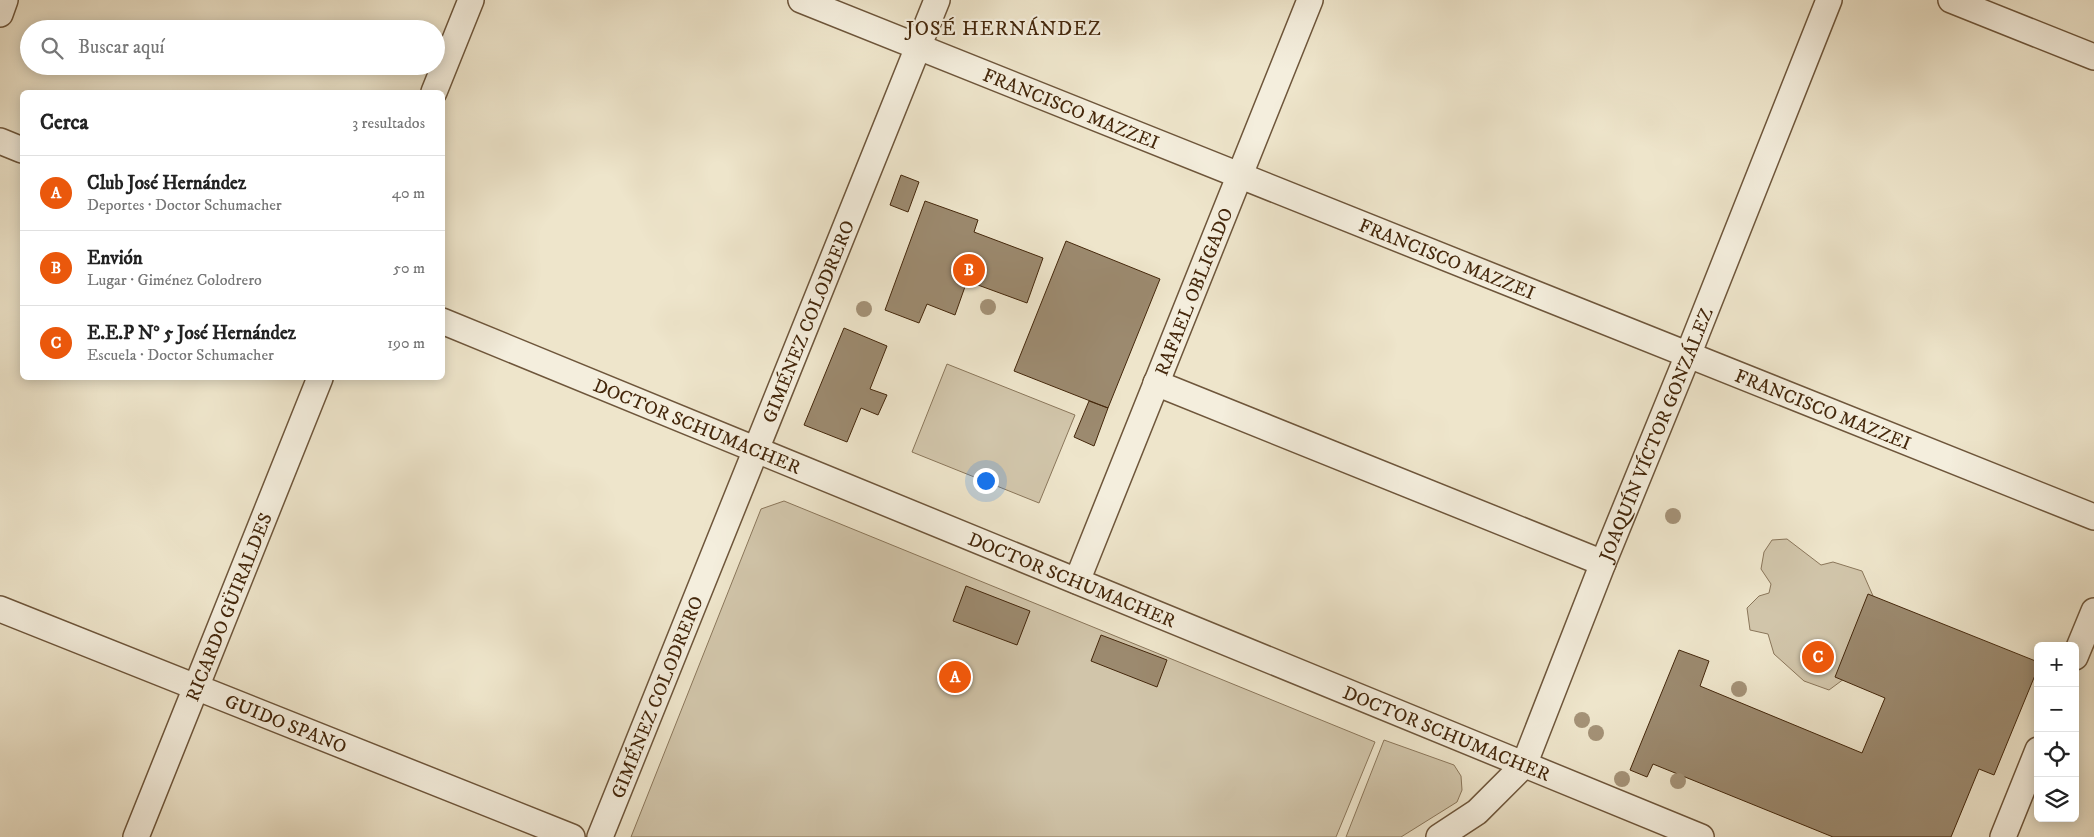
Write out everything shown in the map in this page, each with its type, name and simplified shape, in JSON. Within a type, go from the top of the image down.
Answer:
[{"type":"street","points":[[0,14],[6,0]]},
{"type":"street","points":[[445,65],[471,0]]},
{"type":"street","name":"FRANCISCO MAZZEI","points":[[801,0],[2094,517]]},
{"type":"street","name":"GIMÉNEZ COLODRERO","points":[[600,837],[757,452],[937,0]]},
{"type":"street","name":"RAFAEL OBLIGADO","points":[[1077,581],[1310,0]]},
{"type":"street","name":"JOAQUÍN VÍCTOR GONZÁLEZ","points":[[1439,837],[1477,812],[1524,765],[1829,0]]},
{"type":"street","points":[[1951,0],[2094,57]]},
{"type":"street","points":[[435,90],[441,75]]},
{"type":"street","points":[[0,141],[20,149]]},
{"type":"street","name":"DOCTOR SCHUMACHER","points":[[445,323],[1701,837]]},
{"type":"street","name":"RICARDO GÜIRALDES","points":[[136,837],[319,380]]},
{"type":"street","points":[[1156,383],[1603,563]]},
{"type":"street","name":"GUIDO SPANO","points":[[0,609],[572,837]]},
{"type":"street","points":[[2079,647],[2094,610]]},
{"type":"street","points":[[2002,837],[2034,760]]},
{"type":"shaded area","points":[[947,364],[1075,415],[1039,503],[912,452]]},
{"type":"shaded area","points":[[784,501],[1375,742],[1336,837],[631,837],[761,509]]},
{"type":"shaded area","points":[[1787,539],[1821,565],[1833,562],[1862,571],[1877,605],[1852,673],[1829,690],[1804,681],[1774,654],[1768,634],[1750,630],[1747,608],[1759,596],[1769,593],[1771,584],[1761,569],[1764,552],[1772,540]]},
{"type":"shaded area","points":[[1384,740],[1454,765],[1461,776],[1462,790],[1457,802],[1401,837],[1346,837]]},
{"type":"building","points":[[901,175],[919,182],[908,212],[890,205]]},
{"type":"building","points":[[925,201],[978,220],[974,232],[1043,258],[1027,303],[967,281],[955,315],[927,304],[919,323],[885,310]]},
{"type":"building","points":[[1066,241],[1160,279],[1108,408],[1014,371]]},
{"type":"building","points":[[844,328],[887,346],[870,389],[887,395],[878,415],[861,408],[847,442],[804,425]]},
{"type":"building","points":[[1089,401],[1108,408],[1094,446],[1074,437]]},
{"type":"building","points":[[966,586],[1030,611],[1017,645],[953,621]]},
{"type":"building","points":[[1868,594],[2034,660],[2034,678],[1994,775],[1979,769],[1951,837],[1833,837],[1653,764],[1647,777],[1630,770],[1679,650],[1709,661],[1700,686],[1862,753],[1885,698],[1835,677]]},
{"type":"building","points":[[1101,635],[1167,660],[1157,687],[1091,661]]},
{"type":"place","name":"Envión","points":[[969,270]]},
{"type":"place","name":"E.E.P N° 5 José Hernández","points":[[1818,657]]},
{"type":"place","name":"Club José Hernández","points":[[955,677]]},
{"type":"district","name":"JOSÉ HERNÁNDEZ","points":[[1004,28]]}]
